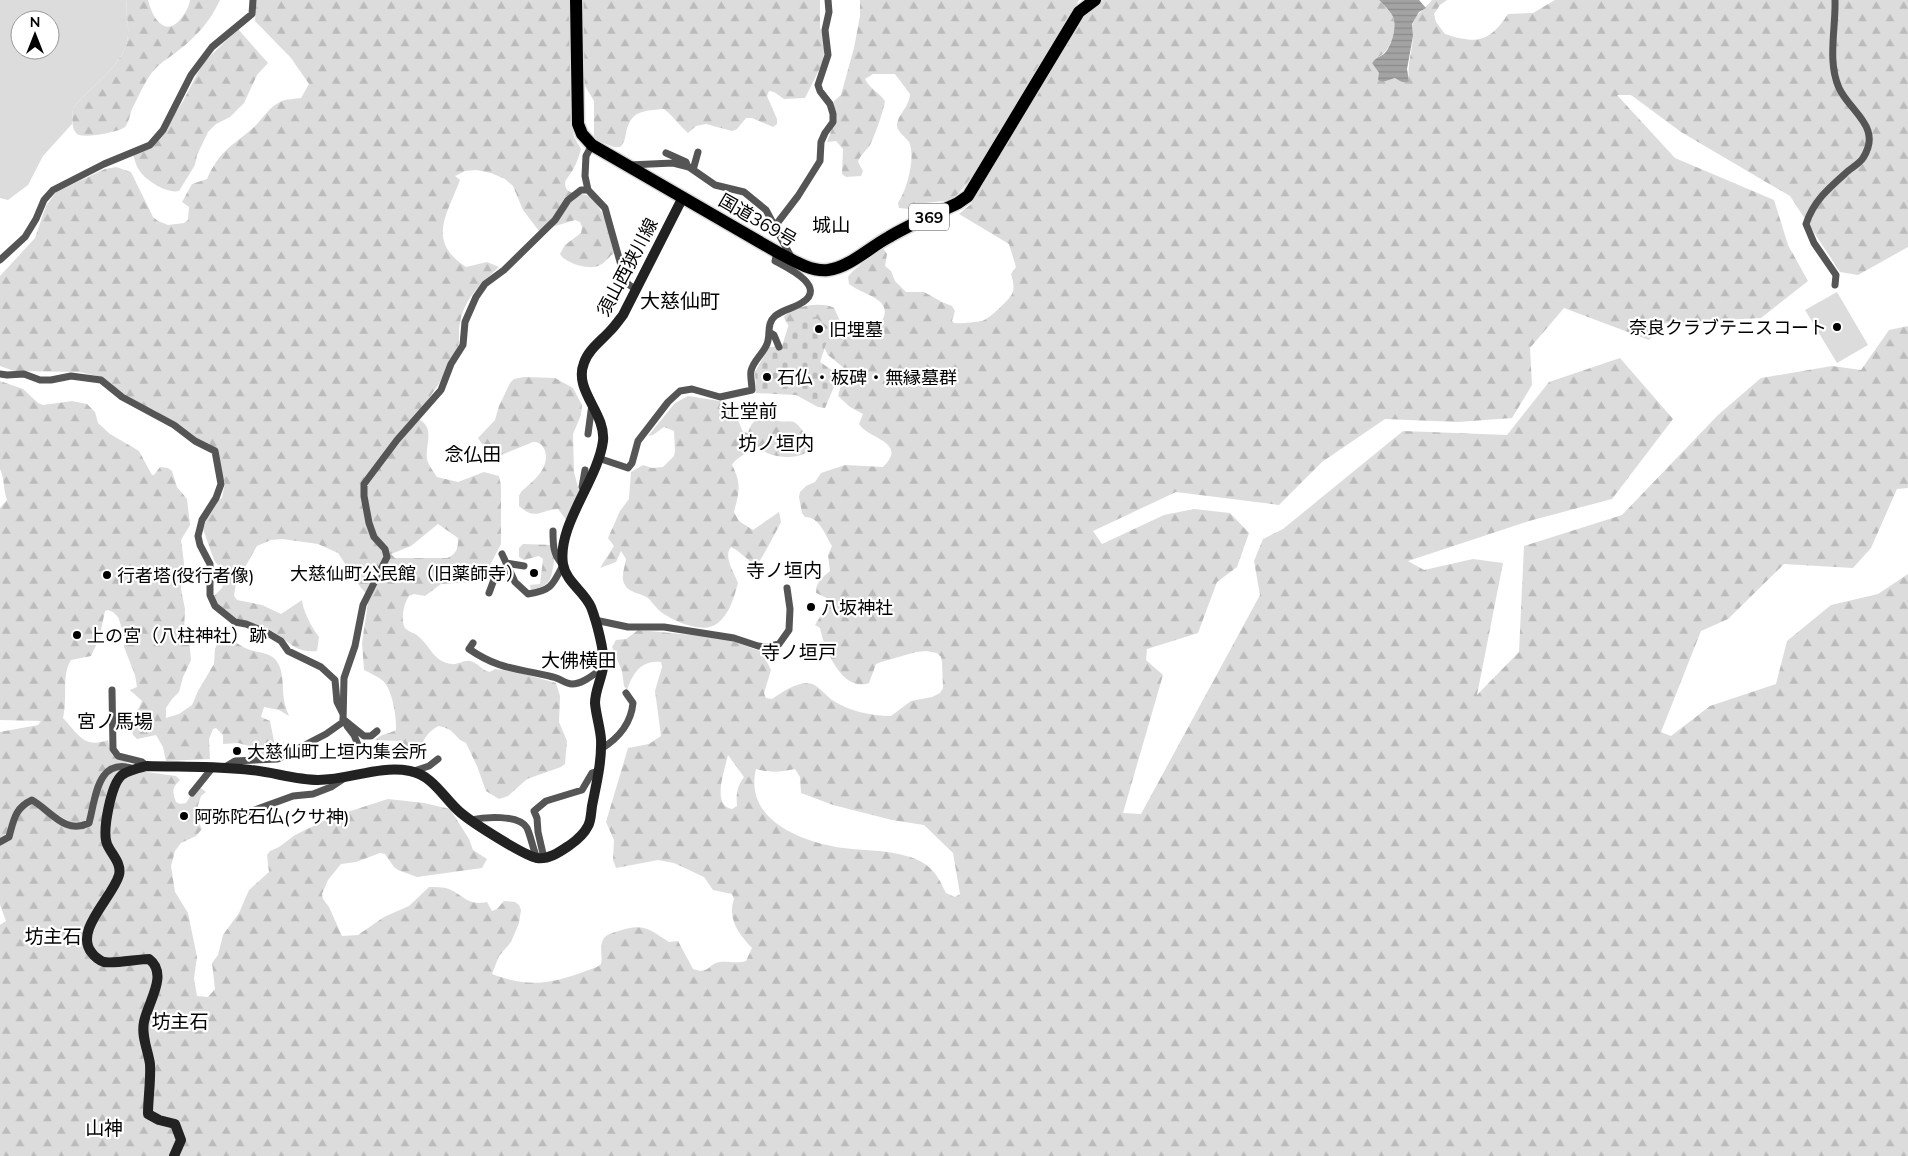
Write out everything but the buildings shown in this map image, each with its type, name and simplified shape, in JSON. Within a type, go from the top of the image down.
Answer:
[{"type":"highway","name":"国道369号","points":[[576,0],[578,124],[582,134],[592,145],[797,263],[815,269],[828,270],[845,264],[890,236],[958,203],[968,196],[1079,12],[1095,0]]},
{"type":"main road","name":"須山西狭川線","points":[[563,565],[563,550],[569,527],[598,458],[603,441],[599,419],[583,385],[581,374],[584,362],[591,351],[623,314],[682,197]]},
{"type":"main road","points":[[174,1156],[181,1140],[175,1124],[159,1120],[148,1114],[150,1063],[143,1027],[146,1010],[159,974],[155,963],[150,958],[104,962],[94,956],[88,949],[87,932],[93,919],[113,890],[120,873],[117,860],[107,844],[106,831],[114,786],[122,775],[147,766],[225,767],[316,780],[343,778],[375,770],[394,768],[414,771],[433,783],[461,813],[471,820],[525,853],[541,858],[549,858],[581,837],[589,825],[601,749],[599,720],[595,704],[596,691],[604,660],[590,606],[567,576],[563,565]]},
{"type":"street","points":[[0,260],[25,237],[36,219],[44,200],[53,190],[80,175],[150,145],[164,130],[190,75],[212,47],[252,14],[253,0]]},
{"type":"street","points":[[775,226],[798,196],[820,161],[821,142],[833,122],[834,114],[830,104],[818,86],[828,54],[825,30],[829,12],[828,0]]},
{"type":"street","points":[[1835,0],[1835,73],[1839,88],[1864,120],[1870,142],[1862,159],[1834,184],[1812,208],[1806,224],[1814,243],[1836,276],[1835,285]]},
{"type":"street","points":[[592,145],[586,156],[585,176],[588,190],[605,208],[624,276],[628,284],[635,289]]},
{"type":"street","points":[[691,168],[698,152]]},
{"type":"street","points":[[666,153],[686,162],[691,168],[715,185],[744,192],[766,210],[786,252],[797,263]]},
{"type":"street","points":[[624,165],[674,163],[691,168]]},
{"type":"street","points":[[225,767],[235,760],[278,759],[326,734],[343,719],[344,678],[355,646],[363,606],[388,557],[385,549],[374,538],[369,523],[364,496],[364,484],[397,440],[441,390],[451,364],[463,346],[465,322],[472,305],[485,284],[504,270],[555,220],[568,200],[581,190],[588,190]]},
{"type":"street","points":[[598,458],[628,468],[632,463],[638,441],[668,402],[680,391],[692,389],[720,397],[752,390],[751,372],[753,364],[768,343],[770,322],[775,316],[784,310],[802,303],[810,295],[810,287],[804,278],[775,261],[777,252]]},
{"type":"street","points":[[769,332],[774,335],[779,348]]},
{"type":"street","points":[[0,374],[24,374],[40,380],[52,380],[71,376],[101,380],[122,397],[174,425],[195,441],[214,451],[221,484],[216,498],[202,520],[198,536],[200,545],[210,564],[210,594],[215,606],[235,622],[266,632],[281,641],[288,651],[321,667],[336,680],[337,702],[343,719],[354,734],[361,752]]},
{"type":"street","points":[[588,434],[592,403]]},
{"type":"street","points":[[584,491],[582,487],[585,470]]},
{"type":"street","points":[[502,554],[514,582],[528,594],[543,592],[554,584],[563,565],[557,559],[553,548],[554,531]]},
{"type":"street","points":[[489,593],[496,574],[507,565],[524,566]]},
{"type":"street","points":[[594,620],[628,627],[664,627],[734,638],[766,647],[779,644],[789,630],[790,609],[787,588]]},
{"type":"street","points":[[473,643],[469,649],[480,657],[503,667],[554,677],[571,684],[583,681],[603,668]]},
{"type":"street","points":[[112,690],[113,748],[118,756],[142,762],[147,766]]},
{"type":"street","points":[[601,749],[614,740],[626,727],[632,714],[633,703],[626,693]]},
{"type":"street","points":[[343,719],[364,736],[370,736],[377,731]]},
{"type":"street","points":[[414,771],[429,766],[438,759]]},
{"type":"street","points":[[0,842],[9,837],[15,815],[22,805],[32,800],[70,828],[81,827],[89,823],[98,785],[107,770],[125,765],[135,769]]},
{"type":"street","points":[[192,792],[213,767]]},
{"type":"street","points":[[541,858],[537,818],[534,811],[546,801],[582,790],[592,773],[598,771]]},
{"type":"street","points":[[216,813],[234,818],[293,796],[313,794],[331,787],[343,778]]},
{"type":"street","points":[[471,820],[504,818],[522,823],[526,827],[541,858]]},
{"type":"green space","points":[[0,0],[127,0],[128,35],[121,55],[106,74],[73,108],[72,124],[43,156],[28,185],[8,200],[0,198]]},
{"type":"green space","points":[[127,0],[148,0],[156,19],[166,27],[176,24],[180,20],[187,10],[190,0],[220,0],[208,21],[197,34],[151,73],[132,109],[125,127],[101,134],[86,136],[77,134],[73,128],[73,108],[114,65],[126,45],[128,35]]},
{"type":"green space","points":[[256,0],[570,0],[571,122],[574,137],[581,149],[576,164],[565,184],[568,191],[587,195],[596,203],[606,223],[614,253],[602,264],[594,267],[572,263],[560,254],[565,245],[581,233],[582,227],[580,222],[575,220],[539,231],[523,210],[513,186],[505,179],[491,173],[476,170],[465,171],[455,176],[460,180],[443,227],[446,247],[466,267],[487,262],[499,267],[486,279],[465,306],[459,326],[458,346],[441,381],[418,412],[420,420],[427,428],[428,461],[437,477],[458,482],[484,472],[499,476],[501,486],[501,544],[488,569],[472,582],[441,584],[425,596],[414,594],[409,596],[403,610],[404,626],[407,630],[417,635],[440,660],[451,664],[470,661],[490,672],[495,669],[517,672],[556,683],[560,696],[559,722],[567,741],[565,764],[527,779],[508,796],[499,799],[486,791],[466,743],[444,727],[438,726],[431,731],[425,738],[418,754],[408,749],[400,741],[375,740],[379,736],[396,730],[395,711],[386,684],[378,677],[364,670],[362,643],[369,596],[361,588],[338,553],[318,544],[282,539],[271,540],[257,546],[236,583],[234,596],[237,600],[262,605],[281,614],[302,600],[308,619],[319,637],[317,651],[303,650],[292,646],[264,627],[224,612],[212,598],[222,588],[225,578],[214,560],[203,529],[211,505],[222,498],[225,483],[210,444],[183,432],[156,411],[125,396],[101,377],[80,372],[14,371],[0,366],[0,276],[35,238],[46,206],[56,192],[105,169],[116,167],[131,172],[153,217],[168,225],[184,223],[188,220],[189,207],[182,202],[192,184],[207,179],[221,155],[253,128],[273,106],[284,100],[301,98],[309,84],[291,58],[255,21]],"holes":[[[438,524],[458,538],[456,550],[453,555],[447,558],[395,558],[391,554],[411,546]]]},
{"type":"green space","points":[[583,0],[820,0],[820,28],[825,41],[823,62],[805,98],[784,99],[769,91],[767,96],[777,119],[777,124],[773,127],[752,118],[746,118],[737,129],[732,131],[706,124],[696,126],[688,133],[664,109],[650,110],[639,113],[631,120],[622,144],[620,147],[614,147],[598,141],[594,136],[594,101],[584,84]]},
{"type":"green space","points":[[860,0],[1079,0],[977,171],[953,200],[925,203],[909,209],[899,208],[898,203],[910,173],[912,156],[909,142],[897,126],[899,118],[908,103],[910,94],[895,74],[873,74],[865,79],[885,101],[881,118],[870,145],[858,162],[863,171],[861,176],[846,177],[842,174],[843,149],[836,141],[827,142],[835,121],[834,101],[841,95],[854,48],[860,16]]},
{"type":"green space","points":[[1103,0],[1379,0],[1394,19],[1393,34],[1387,49],[1372,63],[1383,82],[1395,78],[1409,81],[1413,23],[1432,0],[1447,0],[1440,5],[1434,14],[1436,22],[1445,34],[1474,40],[1488,36],[1501,24],[1508,14],[1533,13],[1555,0],[1908,0],[1908,247],[1858,275],[1840,272],[1790,196],[1681,132],[1631,95],[1617,95],[1675,158],[1774,200],[1788,245],[1808,281],[1761,318],[1665,323],[1649,340],[1564,308],[1530,348],[1532,385],[1512,418],[1458,422],[1385,419],[1322,462],[1279,505],[1176,492],[1093,531],[1102,544],[1164,515],[1194,509],[1230,513],[1249,533],[1237,567],[1217,582],[1198,633],[1147,649],[1146,660],[1163,675],[1123,813],[1141,814],[1260,595],[1254,561],[1263,539],[1283,529],[1403,431],[1507,435],[1549,382],[1620,358],[1673,419],[1612,499],[1529,521],[1408,561],[1424,570],[1473,559],[1503,563],[1477,695],[1519,652],[1524,546],[1622,515],[1718,415],[1761,378],[1832,366],[1861,370],[1889,330],[1908,326],[1908,488],[1897,489],[1871,548],[1853,568],[1784,564],[1728,619],[1701,631],[1661,732],[1671,736],[1710,706],[1776,684],[1787,641],[1831,605],[1878,594],[1908,574],[1908,1156],[0,1156],[0,925],[6,921],[0,905],[0,732],[38,725],[41,721],[0,720],[0,508],[7,500],[0,469],[0,381],[23,389],[38,403],[43,405],[72,401],[87,404],[95,412],[98,423],[110,434],[139,451],[152,475],[160,467],[168,468],[172,471],[177,487],[187,499],[190,525],[181,540],[184,563],[181,589],[185,609],[184,630],[189,638],[191,660],[183,677],[179,692],[166,708],[166,718],[179,714],[192,705],[214,664],[215,649],[219,640],[236,642],[248,649],[271,656],[279,664],[281,670],[285,706],[289,716],[279,710],[264,707],[261,717],[270,721],[275,746],[284,742],[284,750],[272,756],[249,754],[249,746],[238,743],[223,744],[223,735],[216,728],[213,729],[209,739],[210,759],[166,761],[163,747],[156,735],[137,739],[133,735],[130,717],[139,708],[142,701],[130,690],[137,687],[135,675],[124,647],[124,634],[118,617],[113,612],[105,611],[99,639],[91,656],[71,660],[66,673],[63,718],[82,738],[93,743],[108,740],[113,755],[127,762],[128,777],[139,771],[176,776],[180,780],[175,785],[173,792],[176,802],[180,804],[186,803],[197,785],[206,792],[201,796],[195,815],[202,829],[196,836],[181,843],[175,851],[171,866],[175,892],[188,913],[197,957],[194,978],[197,996],[208,997],[215,989],[212,963],[218,955],[223,935],[239,913],[249,890],[269,872],[267,855],[270,851],[295,835],[332,817],[388,799],[424,803],[450,809],[469,839],[473,850],[487,859],[482,868],[417,877],[398,870],[385,854],[380,853],[356,862],[341,864],[328,880],[322,894],[342,936],[358,935],[384,917],[409,906],[429,887],[439,887],[449,889],[475,903],[487,902],[492,911],[497,909],[504,901],[515,902],[519,905],[521,910],[519,923],[511,942],[499,956],[492,974],[507,979],[520,982],[545,982],[570,977],[597,967],[601,964],[601,946],[605,937],[615,932],[638,927],[649,930],[669,942],[678,941],[693,969],[699,971],[706,970],[720,962],[746,961],[752,948],[739,932],[733,920],[732,906],[734,899],[732,894],[713,890],[704,877],[674,863],[658,860],[616,868],[613,860],[614,840],[606,822],[628,748],[649,744],[661,736],[655,691],[662,667],[661,662],[643,665],[635,673],[627,690],[624,686],[622,671],[612,647],[616,640],[626,639],[638,630],[725,638],[762,652],[771,670],[764,693],[766,698],[772,699],[788,689],[811,683],[839,704],[853,710],[876,715],[891,716],[911,701],[932,697],[940,693],[943,688],[942,662],[941,657],[937,653],[916,652],[881,662],[876,664],[869,683],[859,684],[851,681],[836,667],[830,657],[820,628],[815,625],[820,617],[827,615],[827,598],[816,593],[816,589],[820,580],[830,571],[828,555],[832,546],[818,523],[805,517],[802,513],[800,492],[806,486],[815,482],[821,473],[845,465],[883,467],[890,459],[891,452],[889,446],[859,424],[863,414],[850,407],[838,396],[845,369],[828,355],[821,341],[794,330],[784,317],[800,307],[823,305],[834,308],[848,333],[865,334],[871,328],[879,326],[884,317],[885,310],[882,304],[849,284],[848,277],[867,256],[883,248],[887,254],[885,266],[891,271],[895,281],[906,292],[924,292],[952,306],[955,311],[952,321],[954,323],[982,321],[1003,305],[1013,292],[1011,274],[1016,267],[1009,244],[959,214],[971,204],[1086,14]],"holes":[[[728,755],[744,777],[738,790],[737,806],[732,809],[722,801],[721,794],[722,777]],[[756,769],[775,772],[795,769],[800,777],[801,793],[833,805],[892,820],[924,825],[953,853],[960,894],[955,897],[946,893],[940,880],[928,866],[910,857],[889,852],[848,849],[827,845],[799,836],[785,829],[764,811],[757,799],[754,785]]]},
{"type":"green space","points":[[238,29],[268,63],[257,75],[244,103],[230,117],[216,124],[208,132],[197,155],[195,165],[179,191],[169,190],[151,182],[137,167],[133,155],[152,147],[182,103],[203,63]]},
{"type":"green space","name":"奈良クラブテニスコート","points":[[1837,292],[1868,345],[1837,363],[1805,310]]},
{"type":"green space","points":[[815,317],[831,329],[820,362],[839,375],[825,408],[818,407],[796,395],[756,393],[755,372],[769,347],[782,346],[789,324]]},
{"type":"green space","points":[[524,377],[555,378],[573,388],[582,405],[581,415],[573,434],[574,472],[579,491],[567,521],[558,509],[534,514],[519,506],[521,492],[543,469],[546,457],[545,451],[540,444],[533,442],[499,456],[485,448],[478,438],[495,420],[499,406],[510,383],[514,379]]},
{"type":"green space","points":[[688,396],[726,402],[735,413],[743,432],[748,433],[753,422],[764,415],[778,421],[794,422],[805,434],[809,443],[805,453],[798,456],[782,457],[767,453],[750,442],[747,451],[732,465],[738,483],[738,494],[734,512],[739,521],[753,530],[779,512],[781,522],[765,553],[756,565],[731,547],[728,555],[738,583],[735,594],[729,610],[722,619],[718,623],[705,628],[681,623],[673,619],[661,612],[648,598],[627,588],[623,579],[626,559],[621,551],[616,562],[600,568],[614,546],[608,538],[620,511],[629,499],[631,472],[643,465],[652,468],[663,467],[674,456],[674,431],[664,427],[653,435],[648,436],[675,403]]},
{"type":"green space","points":[[523,544],[554,545],[554,563],[549,581],[543,586],[531,590],[530,585],[540,584],[543,559],[539,556],[524,560],[519,557],[519,548]]},
{"type":"shaded area","points":[[1379,0],[1419,0],[1426,8],[1419,12],[1412,24],[1413,36],[1407,69],[1409,81],[1407,82],[1402,82],[1395,78],[1383,82],[1378,80],[1379,73],[1372,63],[1388,49],[1394,29],[1392,15]]},
{"type":"place","name":"奈良クラブテニスコート","points":[[1837,327]]},
{"type":"place","name":"旧埋墓","points":[[819,329]]},
{"type":"place","name":"石仏・板碑・無縁墓群","points":[[767,377]]},
{"type":"place","name":"大慈仙町公民館（旧薬師寺）","points":[[534,573]]},
{"type":"place","name":"行者塔(役行者像)","points":[[107,575]]},
{"type":"place","name":"八坂神社","points":[[811,607]]},
{"type":"place","name":"上の宮（八柱神社）跡","points":[[77,635]]},
{"type":"place","name":"大慈仙町上垣内集会所","points":[[237,751]]},
{"type":"place","name":"阿弥陀石仏(クサ神)","points":[[184,816]]},
{"type":"district","name":"城山","points":[[831,225]]},
{"type":"district","name":"大慈仙町","points":[[680,300]]},
{"type":"district","name":"辻堂前","points":[[749,411]]},
{"type":"district","name":"坊ノ垣内","points":[[776,443]]},
{"type":"district","name":"念仏田","points":[[473,454]]},
{"type":"district","name":"寺ノ垣内","points":[[784,570]]},
{"type":"district","name":"寺ノ垣戸","points":[[799,652]]},
{"type":"district","name":"大佛横田","points":[[579,660]]},
{"type":"district","name":"宮ノ馬場","points":[[115,721]]},
{"type":"district","name":"坊主石","points":[[53,936]]},
{"type":"district","name":"坊主石","points":[[180,1021]]},
{"type":"district","name":"山神","points":[[104,1128]]}]
